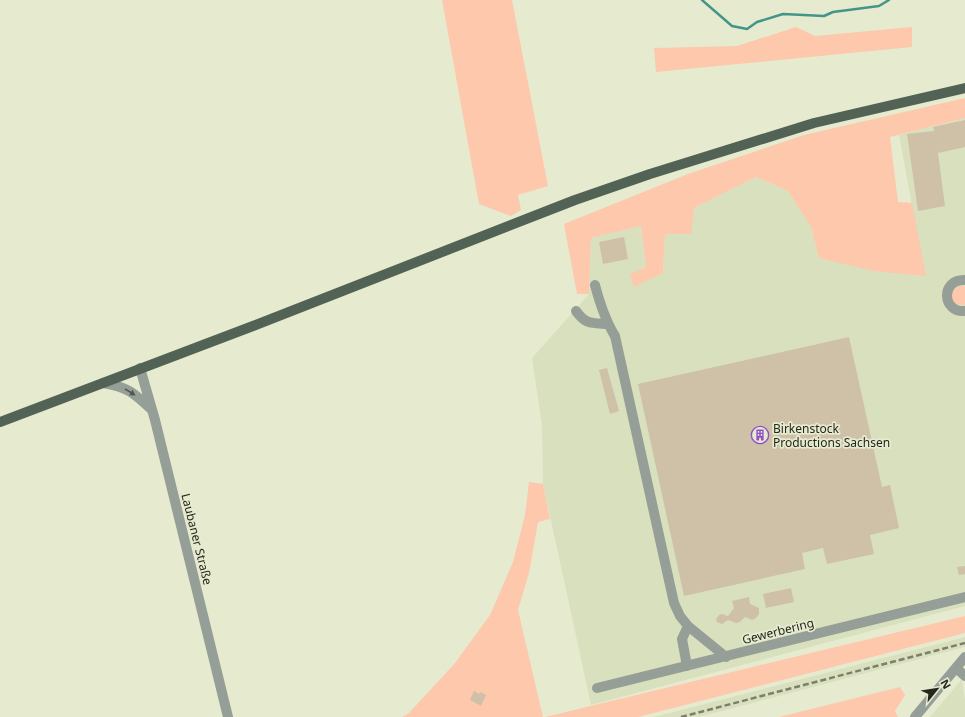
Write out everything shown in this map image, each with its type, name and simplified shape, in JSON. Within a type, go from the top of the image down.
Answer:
[{"type":"main road","points":[[0,422],[253,326],[575,200],[650,174],[814,123],[965,88]]},
{"type":"street","points":[[965,280],[960,280],[951,285],[947,294],[947,299],[951,306],[958,311],[965,311]]},
{"type":"street","points":[[595,286],[602,311],[615,336],[674,603],[680,616],[688,626],[726,657]]},
{"type":"street","points":[[576,311],[582,320],[608,324]]},
{"type":"street","name":"Laubaner Straße","points":[[140,368],[152,410],[228,717]]},
{"type":"street","points":[[103,382],[130,390],[152,410]]},
{"type":"street","name":"Gewerbering","points":[[597,688],[965,597]]},
{"type":"street","points":[[688,626],[682,639],[688,666]]},
{"type":"street","points":[[915,717],[965,657]]},
{"type":"street","points":[[956,668],[965,676]]},
{"type":"shaded area","points":[[442,0],[512,0],[548,186],[518,195],[521,210],[511,216],[479,204]]},
{"type":"shaded area","points":[[796,27],[815,36],[912,27],[912,47],[656,72],[654,48],[737,46]]},
{"type":"shaded area","points":[[965,98],[965,118],[890,137],[898,202],[912,203],[926,276],[873,271],[819,258],[811,227],[788,191],[756,177],[694,208],[691,234],[665,234],[663,273],[634,287],[630,274],[646,267],[641,226],[591,238],[589,294],[577,294],[564,224],[688,174],[804,135]]},
{"type":"shaded area","points":[[965,118],[965,606],[591,705],[543,484],[542,426],[532,358],[589,294],[591,238],[641,226],[646,267],[630,274],[635,286],[663,273],[665,234],[694,208],[756,177],[788,191],[811,227],[819,258],[925,276],[899,135]]},
{"type":"shaded area","points":[[958,286],[965,286],[965,305],[956,304],[952,299],[952,293]]},
{"type":"shaded area","points":[[529,482],[543,484],[550,519],[538,522],[529,573],[518,610],[543,717],[402,717],[409,713],[455,663],[490,615],[513,562],[525,515]]},
{"type":"shaded area","points":[[965,616],[965,633],[638,717],[545,717]]},
{"type":"shaded area","points":[[965,637],[965,647],[699,717],[654,717]]},
{"type":"shaded area","points":[[962,679],[965,700],[965,717],[930,717]]},
{"type":"shaded area","points":[[900,687],[905,695],[895,711],[898,717],[779,717]]},
{"type":"building","points":[[965,120],[965,147],[938,153],[945,206],[918,211],[907,134],[934,131],[933,127]]},
{"type":"building","points":[[624,237],[628,259],[603,264],[599,242]]},
{"type":"building","name":"Birkenstock Productions Sachsen","points":[[849,337],[882,487],[890,485],[899,528],[870,535],[874,554],[827,564],[823,548],[802,553],[805,569],[684,596],[638,384]]},
{"type":"building","points":[[607,368],[619,411],[610,414],[599,370]]},
{"type":"building","points":[[965,566],[965,574],[959,575],[957,567]]},
{"type":"building","points":[[791,588],[794,602],[766,608],[763,594]]},
{"type":"building","points":[[749,597],[750,604],[759,608],[759,614],[756,618],[752,620],[745,617],[740,622],[736,623],[728,620],[722,624],[717,622],[716,619],[719,615],[722,614],[728,616],[734,608],[732,601]]},
{"type":"building","points":[[474,691],[479,694],[481,692],[486,695],[481,706],[470,700]]},
{"type":"waterway","points":[[702,0],[732,26],[747,29],[757,22],[783,14],[824,16],[833,12],[879,6],[889,0]]},
{"type":"railway","points":[[681,717],[965,643]]},
{"type":"place","name":"Birkenstock Productions Sachsen","points":[[760,435]]}]
